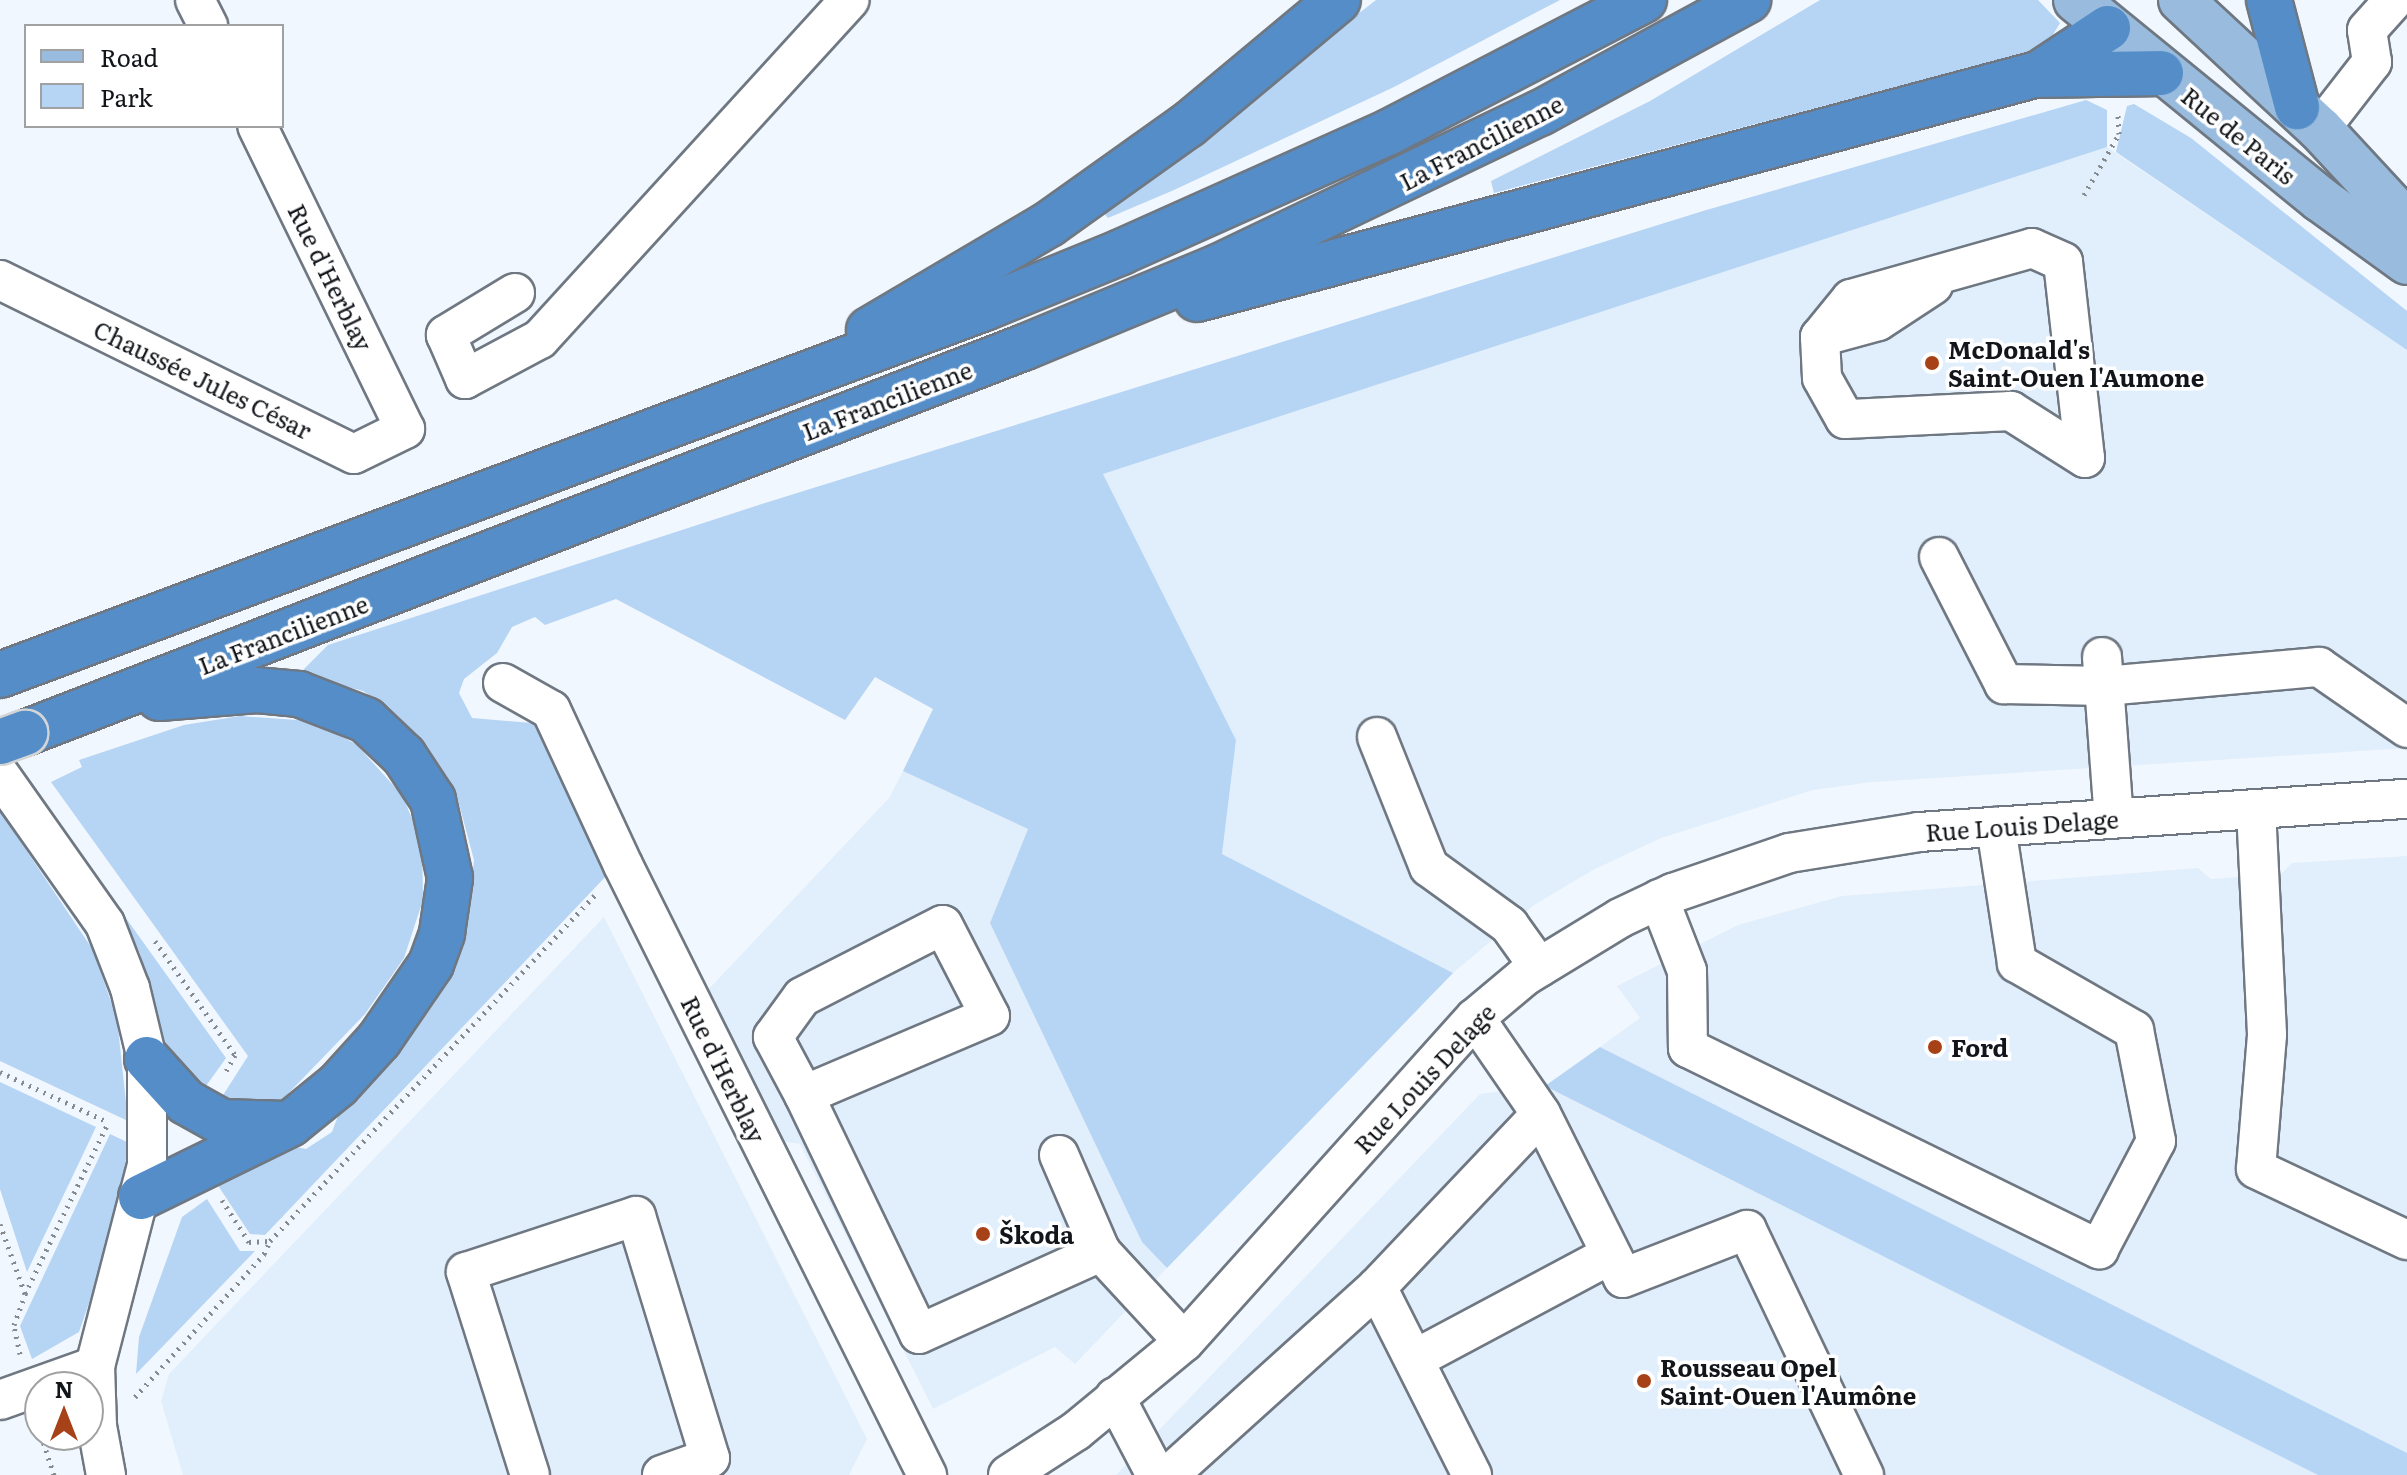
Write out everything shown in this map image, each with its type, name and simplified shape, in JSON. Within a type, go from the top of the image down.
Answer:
[{"type":"highway","points":[[781,383],[1049,224],[1188,125],[1338,0]]},
{"type":"highway","name":"La Francilienne","points":[[0,675],[984,308],[1254,195],[1644,0]]},
{"type":"highway","name":"La Francilienne","points":[[12,738],[1025,347],[1411,178],[1748,0]]},
{"type":"highway","points":[[2269,0],[2308,118]]},
{"type":"highway","points":[[2034,75],[2104,9]]},
{"type":"highway","points":[[1025,347],[2034,75],[2117,70],[2161,73]]},
{"type":"highway","points":[[101,704],[257,690],[299,694],[366,720],[404,756],[433,800],[450,878],[442,933],[431,964],[379,1040],[338,1085],[290,1124],[141,1197]]},
{"type":"highway","points":[[147,1059],[167,1086],[203,1114],[252,1127],[290,1124]]},
{"type":"main road","points":[[2181,0],[2308,118],[2407,223]]},
{"type":"main road","name":"Rue de Paris","points":[[2104,9],[2161,73],[2407,262]]},
{"type":"street","points":[[195,0],[207,24]]},
{"type":"street","points":[[515,293],[446,335],[465,379],[540,339],[850,0]]},
{"type":"street","points":[[2308,118],[2372,62],[2367,30],[2394,0]]},
{"type":"street","name":"Rue d'Herblay","points":[[258,128],[405,429]]},
{"type":"street","points":[[2032,248],[2063,262],[2085,458],[2011,411],[1845,419],[1822,378],[1820,337],[1851,299],[1901,281],[1949,274],[2032,248]]},
{"type":"street","name":"Chaussée Jules César","points":[[0,280],[354,454],[405,429]]},
{"type":"street","points":[[1939,557],[2004,684],[2104,672],[2319,667],[2407,728]]},
{"type":"street","points":[[2104,672],[2114,819]]},
{"type":"street","name":"Rue d'Herblay","points":[[503,683],[551,710],[623,865],[927,1475]]},
{"type":"street","points":[[1377,737],[1429,867],[1509,925],[1539,967]]},
{"type":"street","points":[[0,775],[105,924],[130,988],[147,1059],[149,1138],[141,1197],[95,1371]]},
{"type":"street","name":"Rue Louis Delage","points":[[1008,1475],[1076,1431],[1184,1342],[1475,1018],[1539,967],[1659,899],[1789,853],[1919,832],[2407,799]]},
{"type":"street","points":[[2256,809],[2267,1035],[2256,1169],[2407,1240]]},
{"type":"street","points":[[1659,899],[1687,971],[1688,1048],[2099,1249],[2156,1141],[2134,1030],[2017,963],[1996,827]]},
{"type":"street","points":[[804,1095],[990,1016],[943,925],[802,997],[773,1037],[919,1334],[1101,1252]]},
{"type":"street","points":[[1475,1018],[1541,1114],[1623,1278],[1747,1230],[1864,1475]]},
{"type":"street","points":[[1169,1475],[1377,1287],[1541,1114]]},
{"type":"street","points":[[1059,1155],[1101,1252],[1184,1342]]},
{"type":"street","points":[[530,1475],[466,1272],[636,1216],[710,1458],[662,1475]]},
{"type":"street","points":[[1415,1359],[1610,1255]]},
{"type":"street","points":[[1377,1287],[1472,1475]]},
{"type":"street","points":[[0,1400],[95,1366]]},
{"type":"street","points":[[1115,1397],[1156,1475]]},
{"type":"street","points":[[102,1451],[106,1475]]},
{"type":"path","points":[[2084,195],[2119,134],[2117,70]]},
{"type":"path","points":[[104,1421],[128,1404],[264,1254],[270,1241],[623,865]]},
{"type":"path","points":[[152,938],[235,1055],[203,1114]]},
{"type":"path","points":[[0,1072],[149,1138]]},
{"type":"path","points":[[0,1224],[25,1294],[108,1122]]},
{"type":"path","points":[[203,1169],[249,1242],[270,1241]]},
{"type":"path","points":[[46,1451],[54,1475]]},
{"type":"shaded area","points":[[2107,147],[2407,350],[2407,748],[1872,782],[1813,790],[1661,838],[1593,870],[1534,905],[1453,973],[1222,854],[1236,740],[1103,474]]},
{"type":"shaded area","points":[[903,771],[1028,829],[990,923],[1142,1242],[1167,1268],[1075,1364],[1055,1347],[933,1409],[800,1144],[780,1141],[705,993],[889,798]]},
{"type":"shaded area","points":[[2407,856],[2407,1453],[1600,1047],[1640,1018],[1617,986],[1738,925],[1842,896],[2198,868],[2211,879],[2281,874],[2292,863]]},
{"type":"shaded area","points":[[604,917],[867,1439],[849,1475],[183,1475],[161,1401],[169,1374]]},
{"type":"shaded area","points":[[1545,1086],[2318,1475],[1116,1475],[1480,1094]]},
{"type":"green space","points":[[1376,0],[1560,0],[1394,87],[1174,190],[1108,218],[1103,212]]},
{"type":"green space","points":[[1820,0],[2038,0],[2060,23],[2048,43],[2021,54],[1494,193],[1491,181],[1650,101]]},
{"type":"green space","points":[[2086,100],[2107,110],[2107,147],[1103,474],[1236,740],[1222,854],[1453,973],[1167,1268],[1142,1242],[990,923],[1028,829],[903,771],[933,709],[875,677],[845,720],[616,599],[545,625],[535,617],[512,627],[497,653],[464,679],[459,693],[472,718],[532,723],[543,732],[608,874],[265,1235],[250,1234],[215,1181],[296,1147],[306,1149],[332,1132],[338,1116],[406,1043],[435,1002],[467,927],[474,860],[458,800],[443,771],[387,707],[363,691],[299,674],[328,645],[765,503],[1703,211]]},
{"type":"green space","points":[[2134,104],[2191,138],[2407,311],[2407,350],[2116,152],[2127,106]]},
{"type":"green space","points":[[240,716],[311,721],[356,744],[402,795],[422,842],[423,900],[404,958],[365,1014],[279,1103],[218,1103],[248,1056],[51,782],[82,767],[79,760],[184,725]]},
{"type":"green space","points":[[0,811],[93,950],[117,1019],[128,1121],[0,1061]]},
{"type":"green space","points":[[113,900],[226,1058],[201,1093],[162,1043],[140,953]]},
{"type":"green space","points":[[1600,1047],[2407,1453],[2407,1475],[2318,1475],[1545,1086]]},
{"type":"green space","points":[[0,1082],[96,1127],[27,1272],[0,1189]]},
{"type":"green space","points":[[110,1134],[129,1143],[110,1242],[79,1332],[32,1359],[20,1326]]},
{"type":"green space","points":[[207,1199],[240,1251],[255,1251],[136,1374],[139,1337],[182,1217]]},
{"type":"place","name":"McDonald's Saint-Ouen l'Aumone","points":[[1932,363]]},
{"type":"place","name":"Ford","points":[[1935,1047]]},
{"type":"place","name":"Škoda","points":[[983,1234]]},
{"type":"place","name":"Rousseau Opel Saint-Ouen l'Aumône","points":[[1644,1381]]}]
